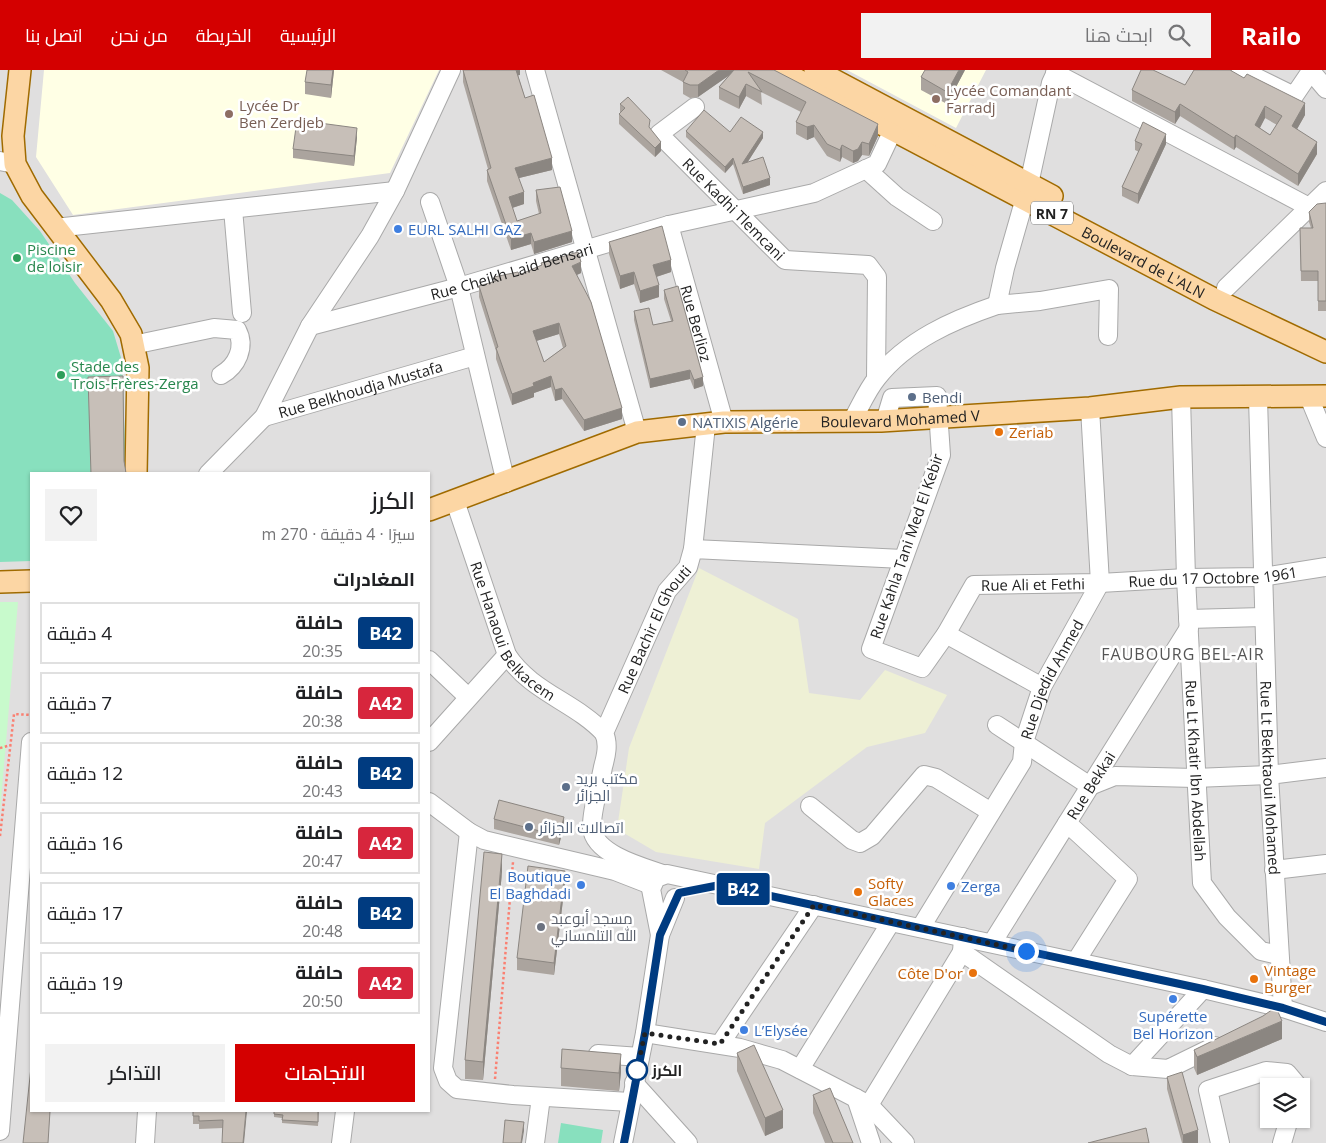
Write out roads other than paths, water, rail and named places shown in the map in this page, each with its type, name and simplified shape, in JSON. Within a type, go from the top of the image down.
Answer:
[{"type":"main road","points":[[20,70],[7,162],[111,300],[131,334],[138,368],[136,472]]},
{"type":"main road","name":"Boulevard de L'ALN","points":[[779,70],[892,130],[1027,192],[1326,337]]},
{"type":"main road","name":"Boulevard de L'ALN","points":[[815,70],[1214,299],[1326,352]]},
{"type":"main road","name":"Boulevard Mohamed V","points":[[430,510],[506,483],[637,432],[715,424],[885,421],[938,418],[1090,408],[1181,398],[1317,396]]},
{"type":"main road","points":[[0,582],[30,581]]},
{"type":"street","name":"Rue Belkhoudja Mustafa","points":[[264,417],[310,326],[370,236],[395,192],[451,70]]},
{"type":"street","points":[[535,70],[637,432]]},
{"type":"street","points":[[1241,70],[1294,96],[1311,71],[1326,89]]},
{"type":"street","points":[[997,305],[1005,268],[1027,192],[1051,82],[1056,72],[1309,207]]},
{"type":"street","name":"Rue Kadhi Tlemcani","points":[[695,107],[659,134],[785,260],[868,265],[878,277],[876,378]]},
{"type":"street","name":"Rue Cheikh Laid Bensari","points":[[310,326],[458,287],[670,225],[735,209],[814,193],[877,164],[892,130]]},
{"type":"street","points":[[866,169],[897,197],[933,221]]},
{"type":"street","points":[[1226,288],[1326,191]]},
{"type":"street","points":[[56,228],[395,192]]},
{"type":"street","points":[[430,202],[458,287],[506,483]]},
{"type":"street","points":[[233,209],[242,313]]},
{"type":"street","name":"Rue Berlioz","points":[[670,225],[715,424]]},
{"type":"street","points":[[852,421],[876,378],[910,346],[943,326],[997,305],[1040,301],[1109,289],[1108,336]]},
{"type":"street","points":[[133,345],[214,328],[237,330],[241,346],[238,358],[230,370],[221,375]]},
{"type":"street","name":"Rue Belkhoudja Mustafa","points":[[264,417],[475,356]]},
{"type":"street","points":[[1317,396],[1326,438]]},
{"type":"street","name":"Rue Lt Khatir Ibn Abdellah","points":[[1181,398],[1186,578],[1202,883],[1227,917],[1261,951],[1280,955]]},
{"type":"street","name":"Rue Lt Bekhtaoui Mohamed","points":[[1258,398],[1268,775],[1283,1008]]},
{"type":"street","points":[[1090,408],[1100,583]]},
{"type":"street","points":[[210,472],[264,417]]},
{"type":"street","name":"Rue Kahla Tani Med El Kebir","points":[[922,668],[871,649],[941,456],[938,418]]},
{"type":"street","points":[[693,549],[715,424]]},
{"type":"street","name":"Rue Hanaoui Belkacem","points":[[455,502],[507,655],[524,676],[576,710],[604,733]]},
{"type":"street","name":"Rue Bachir El Ghouti","points":[[659,882],[638,866],[610,852],[597,841],[592,826],[606,752],[604,733],[667,591],[688,567],[693,549],[903,559]]},
{"type":"street","name":"Rue du 17 Octobre 1961","points":[[1100,583],[1186,578],[1262,577],[1326,567]]},
{"type":"street","name":"Rue Ali et Fethi","points":[[922,668],[946,634],[974,585],[1100,583]]},
{"type":"street","name":"Rue Djedid Ahmed","points":[[921,927],[1022,762],[1024,742],[1042,687],[1100,583]]},
{"type":"street","points":[[1189,624],[1264,616]]},
{"type":"street","name":"Rue Bekkai","points":[[992,943],[1189,624]]},
{"type":"street","points":[[946,634],[1042,687]]},
{"type":"street","points":[[430,741],[507,655]]},
{"type":"street","points":[[430,661],[468,697]]},
{"type":"street","points":[[997,725],[1090,786],[1116,776],[1195,778],[1268,775],[1326,768]]},
{"type":"street","points":[[810,806],[852,840],[860,843],[872,836],[924,775],[936,778],[991,812]]},
{"type":"street","points":[[0,1131],[26,876],[30,780]]},
{"type":"street","points":[[430,803],[469,832],[484,840],[659,882],[679,884],[677,896],[660,935]]},
{"type":"street","points":[[1066,823],[1128,879],[1076,961]]},
{"type":"street","points":[[469,832],[443,1068],[448,1081],[457,1089],[541,1097],[630,1102]]},
{"type":"street","points":[[1274,870],[1326,864]]},
{"type":"street","points":[[659,882],[720,885],[921,927],[962,944],[1109,1054],[1132,1066],[1168,1069],[1231,1038]]},
{"type":"street","points":[[659,882],[662,902],[677,896],[720,885]]},
{"type":"street","points":[[624,1143],[630,1102],[645,1033],[660,935],[659,882]]},
{"type":"street","points":[[720,1044],[814,905]]},
{"type":"street","points":[[800,1069],[891,922]]},
{"type":"street","points":[[962,944],[992,943],[1076,961],[1283,1008],[1325,1022]]},
{"type":"street","points":[[871,1143],[862,1102],[962,944]]},
{"type":"street","points":[[1132,1066],[1203,989]]},
{"type":"street","points":[[1264,1020],[1283,1008]]},
{"type":"street","points":[[645,1033],[720,1044],[782,1060],[862,1102],[905,1143]]},
{"type":"street","points":[[584,1053],[640,1057]]},
{"type":"street","points":[[1220,1143],[1208,1090],[1266,1071],[1288,1073],[1292,1078]]},
{"type":"street","points":[[634,1083],[688,1143]]},
{"type":"street","points":[[536,1143],[541,1097]]},
{"type":"street","points":[[144,1143],[147,1112]]},
{"type":"street","points":[[341,1143],[345,1112]]},
{"type":"street","points":[[1282,1143],[1286,1128]]},
{"type":"place","name":"Lycée Comandant Farradj","points":[[936,99]]},
{"type":"place","name":"Lycée Dr Ben Zerdjeb","points":[[229,114]]},
{"type":"place","name":"EURL SALHI GAZ","points":[[398,229]]},
{"type":"place","name":"Piscine de loisir","points":[[17,258]]},
{"type":"place","name":"Stade des Trois-Frères-Zerga","points":[[61,375]]},
{"type":"place","name":"Bendi","points":[[912,397]]},
{"type":"place","name":"NATIXIS Algérie","points":[[682,422]]},
{"type":"place","name":"Zeriab","points":[[999,432]]},
{"type":"place","name":"مكتب بريد الجزائر","points":[[566,787]]},
{"type":"place","name":"اتصالات الجزائر","points":[[529,827]]},
{"type":"place","name":"Boutique El Baghdadi","points":[[581,885]]},
{"type":"place","name":"Zerga","points":[[951,886]]},
{"type":"place","name":"Softy Glaces","points":[[858,892]]},
{"type":"place","name":"مسجد أبوعبد الله التلمساني","points":[[541,927]]},
{"type":"place","name":"Côte D'or","points":[[973,973]]},
{"type":"place","name":"Vintage Burger","points":[[1254,979]]},
{"type":"place","name":"Supérette Bel Horizon","points":[[1173,999]]},
{"type":"place","name":"L’Elysée","points":[[744,1030]]},
{"type":"place","name":"الكرز","points":[[637,1070]]},
{"type":"district","name":"FAUBOURG BEL-AIR","points":[[1183,654]]}]
